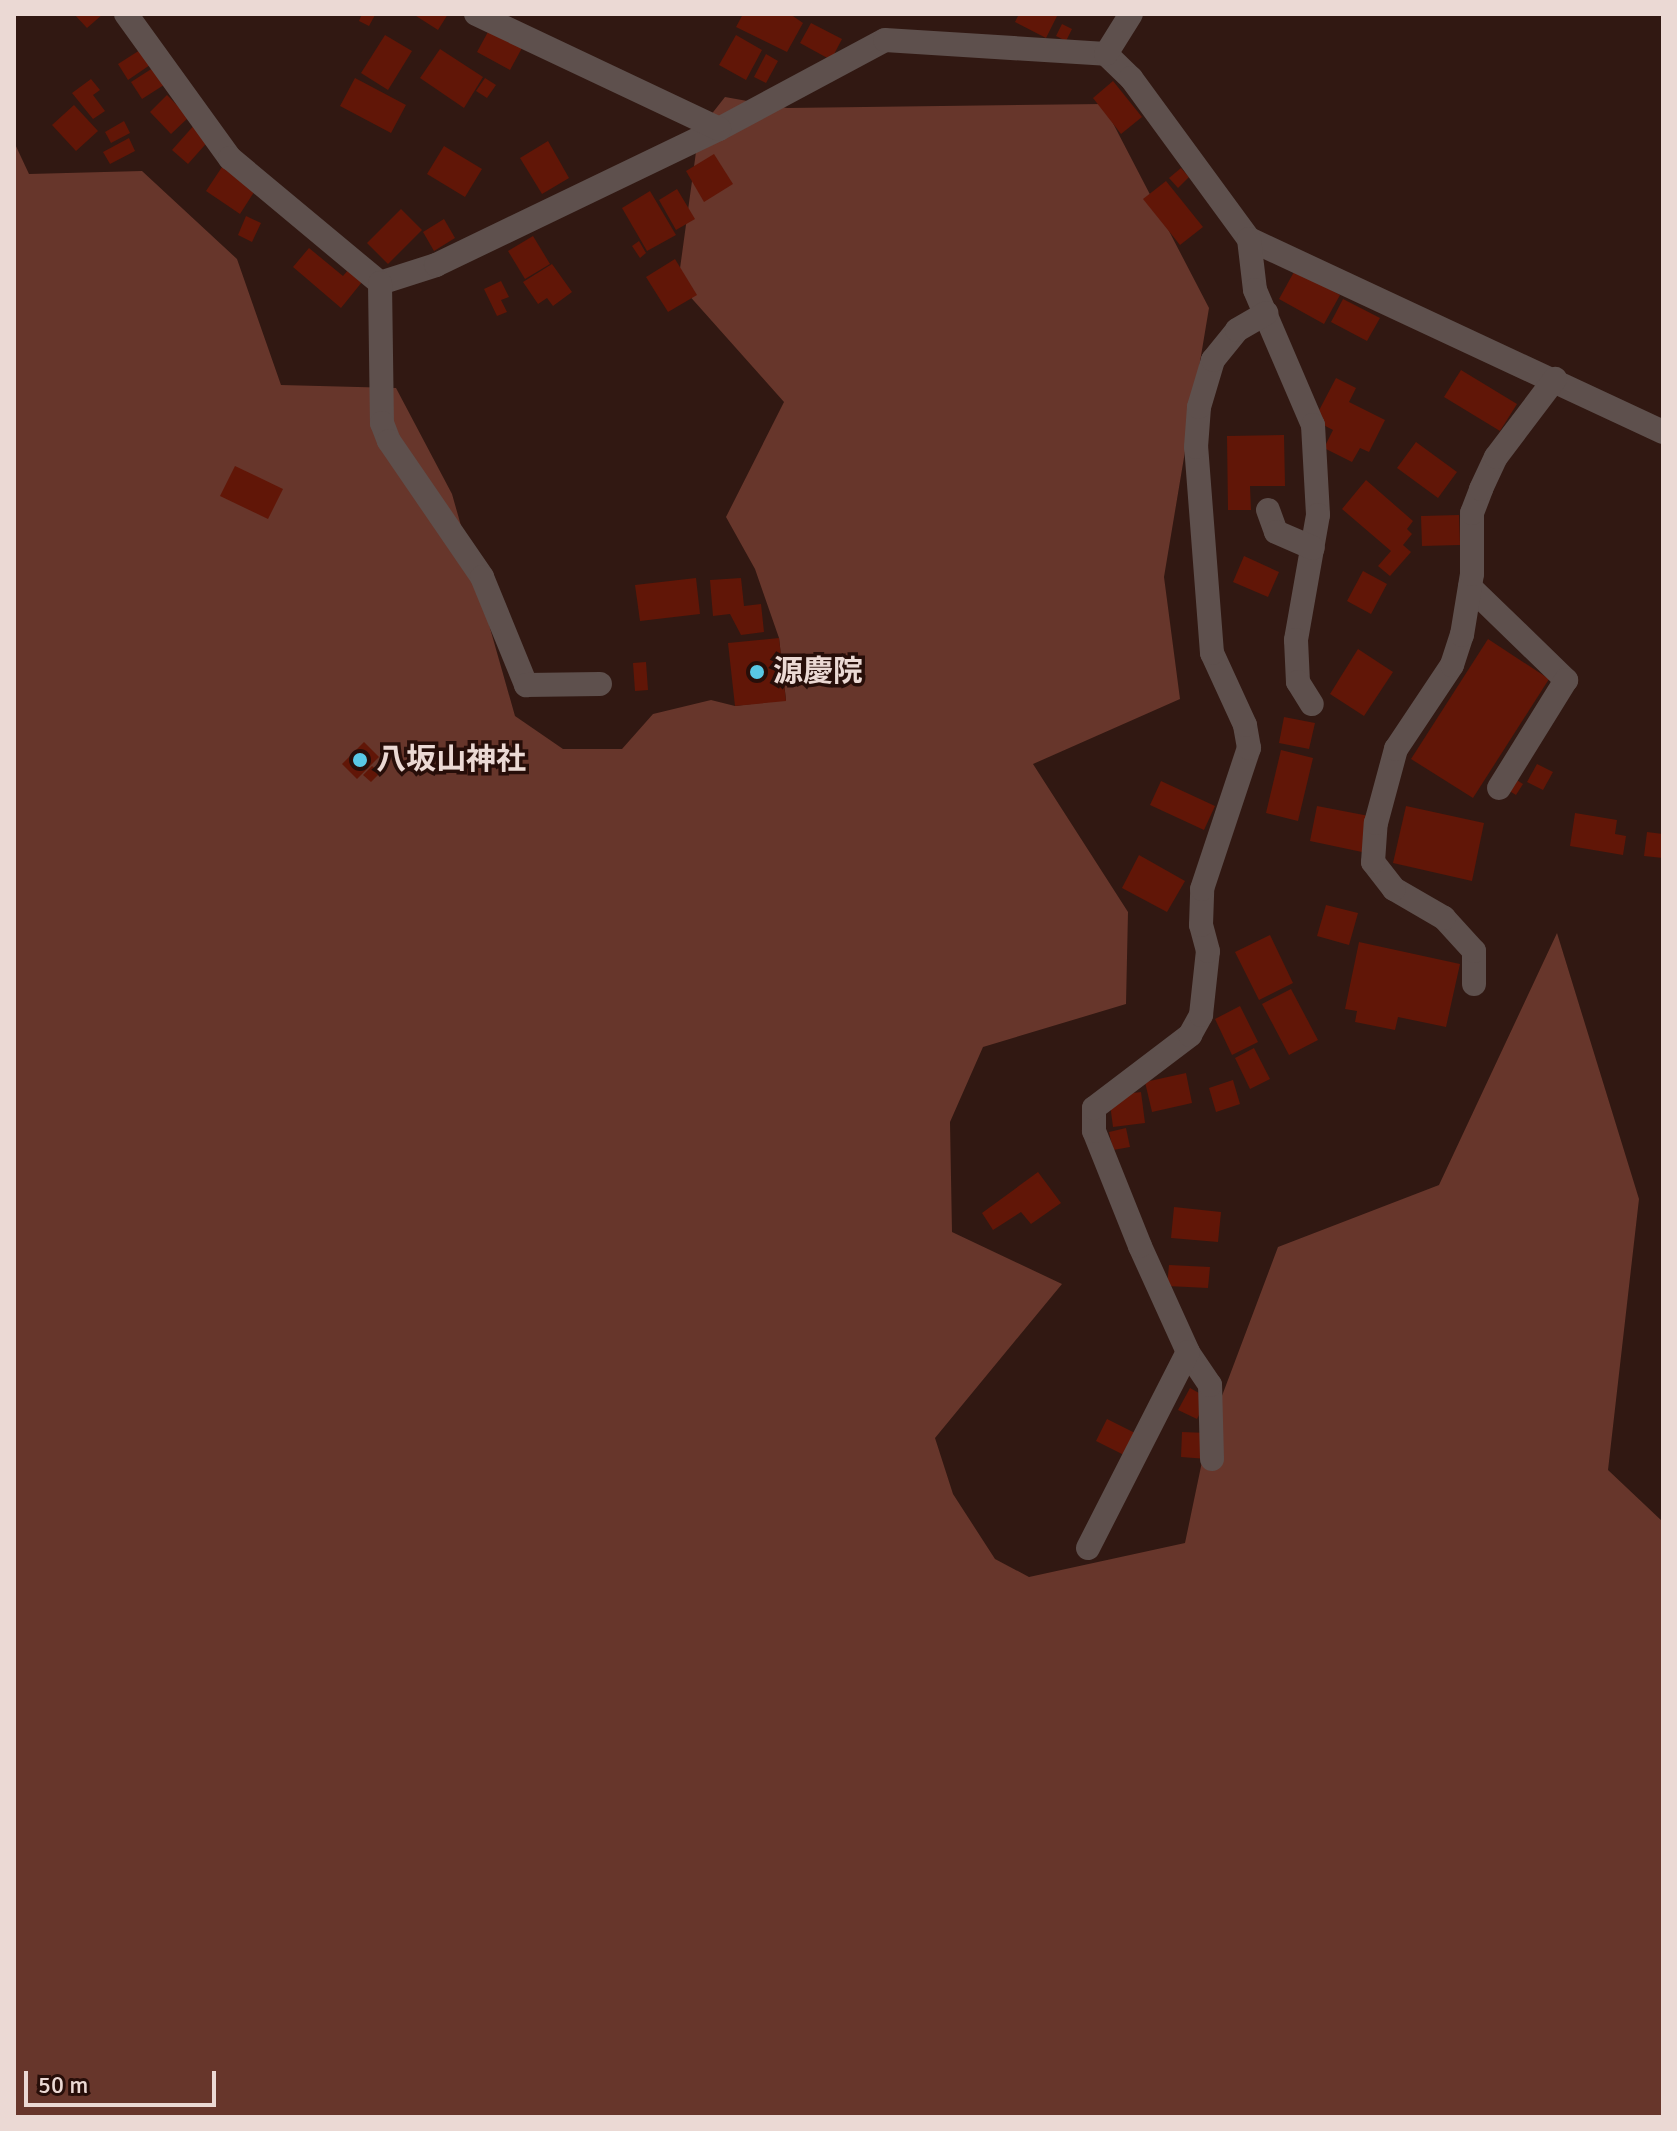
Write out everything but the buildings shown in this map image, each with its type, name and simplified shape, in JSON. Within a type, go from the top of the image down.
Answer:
[{"type":"street","points":[[126,14],[230,158],[380,283],[382,423],[389,441],[482,577],[526,685],[600,684]]},
{"type":"street","points":[[476,14],[719,129]]},
{"type":"street","points":[[1106,54],[1131,14]]},
{"type":"street","points":[[380,283],[436,265],[719,129],[885,40],[1106,54],[1131,78],[1249,239],[1555,379],[1663,432]]},
{"type":"street","points":[[1249,239],[1255,290],[1313,425],[1318,515],[1296,640],[1298,682],[1312,704]]},
{"type":"street","points":[[1212,1459],[1210,1385],[1188,1352],[1094,1131],[1094,1108],[1190,1035],[1201,1015],[1208,951],[1201,925],[1202,889],[1249,748],[1245,725],[1212,653],[1196,447],[1199,407],[1213,360],[1237,330],[1266,313]]},
{"type":"street","points":[[1474,984],[1474,951],[1444,918],[1394,889],[1373,862],[1376,823],[1396,749],[1452,665],[1470,587],[1472,513],[1481,489],[1496,457],[1555,379]]},
{"type":"street","points":[[1268,510],[1276,532],[1313,548]]},
{"type":"street","points":[[1470,587],[1566,680],[1499,788]]},
{"type":"street","points":[[1088,1548],[1188,1352]]},
{"type":"shaded area","points":[[725,97],[787,108],[1103,104],[1209,308],[1164,577],[1180,699],[1033,764],[1128,912],[1126,1004],[983,1047],[950,1122],[952,1232],[1062,1284],[935,1438],[953,1494],[995,1559],[1029,1577],[1185,1543],[1208,1433],[1278,1247],[1439,1185],[1557,933],[1639,1199],[1608,1470],[1663,1522],[1663,2117],[14,2117],[14,142],[29,174],[142,171],[237,259],[281,385],[396,388],[452,494],[515,716],[563,749],[622,749],[653,714],[711,700],[735,706],[786,700],[779,638],[755,569],[726,517],[784,402],[678,283],[699,130]]},
{"type":"place","name":"源慶院","points":[[757,672]]},
{"type":"place","name":"八坂山神社","points":[[360,760]]}]
